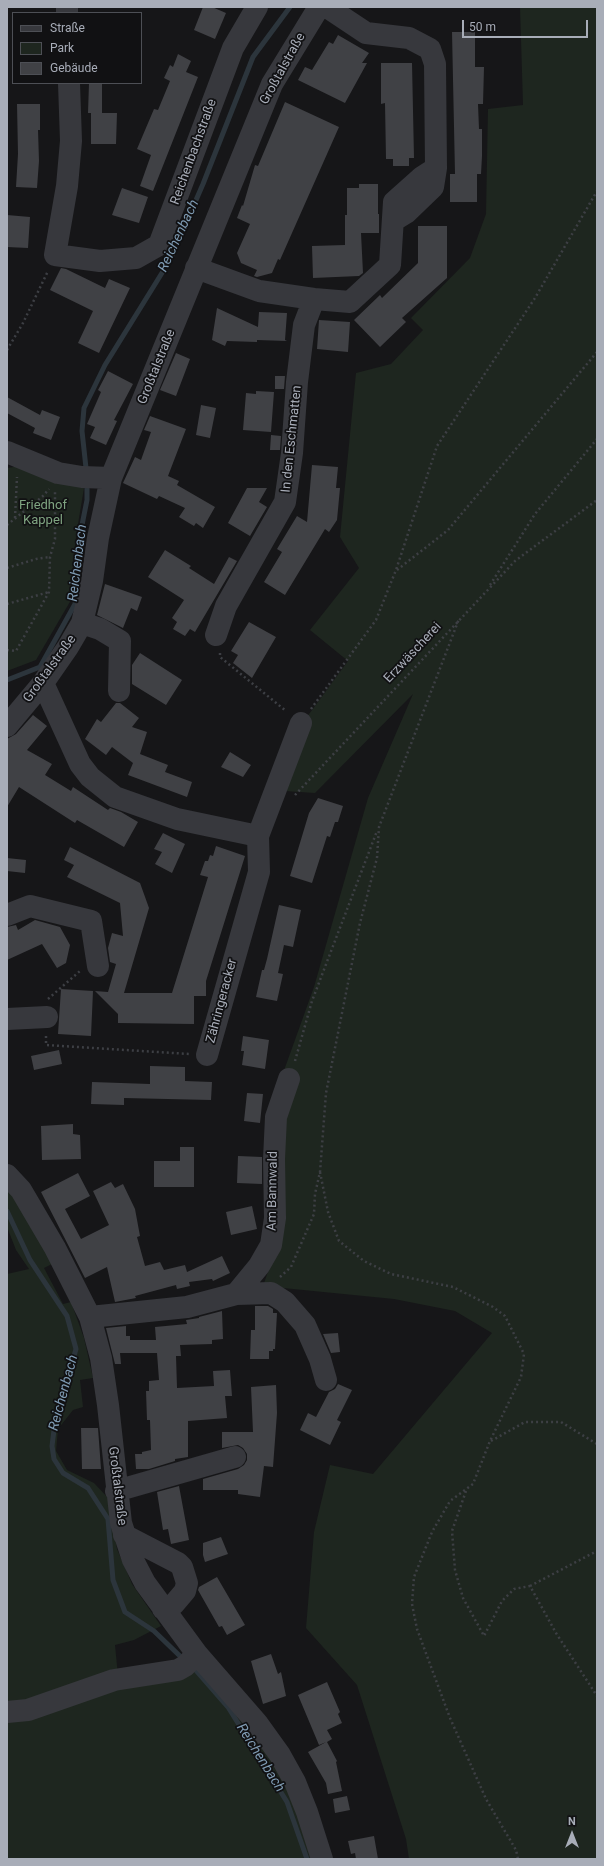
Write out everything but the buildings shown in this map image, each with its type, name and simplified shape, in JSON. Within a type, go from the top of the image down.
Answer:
[{"type":"street","name":"Reichenbachstraße","points":[[55,255],[100,261],[136,258],[159,245],[233,48],[257,7]]},
{"type":"street","name":"Großtalstraße","points":[[7,726],[68,647],[82,623],[92,581],[98,538],[96,478],[196,268],[272,84],[319,7]]},
{"type":"street","points":[[196,268],[259,291],[314,299],[350,302],[390,265],[393,221],[406,213],[433,187],[436,168],[435,64],[430,49],[409,38],[366,33],[327,7]]},
{"type":"street","points":[[55,255],[67,186],[71,141],[70,84]]},
{"type":"street","name":"In den Eschmatten","points":[[216,635],[226,606],[285,502],[292,454],[297,382],[304,325],[314,299]]},
{"type":"street","points":[[7,452],[56,476],[96,478]]},
{"type":"street","points":[[82,623],[100,629],[120,641],[119,692]]},
{"type":"street","points":[[42,682],[80,764],[90,777],[115,797],[177,819],[258,836]]},
{"type":"street","name":"Zähringeracker","points":[[208,1055],[259,872],[258,836],[301,723]]},
{"type":"street","points":[[7,915],[30,906],[91,921],[98,966]]},
{"type":"street","points":[[7,1019],[47,1017]]},
{"type":"street","name":"Am Bannwald","points":[[236,1294],[259,1266],[271,1245],[274,1218],[276,1117],[289,1079]]},
{"type":"street","name":"Großtalstraße","points":[[7,1175],[21,1190],[55,1248],[90,1317],[101,1358],[108,1405],[116,1492],[121,1523],[133,1560],[145,1583],[197,1654],[257,1723],[280,1755],[295,1782],[307,1812],[322,1859]]},
{"type":"street","points":[[90,1317],[187,1307],[236,1294],[271,1293],[285,1302],[305,1325],[320,1359],[326,1380]]},
{"type":"street","points":[[116,1492],[235,1457]]},
{"type":"street","points":[[124,1535],[178,1563],[182,1567],[187,1583],[185,1590],[174,1604],[164,1609]]},
{"type":"street","points":[[7,1712],[28,1710],[114,1680],[178,1670],[185,1666],[197,1654]]},
{"type":"path","points":[[216,635],[220,657],[301,723],[376,620],[396,570],[437,446],[534,298],[597,191]]},
{"type":"path","points":[[7,350],[23,323],[55,255]]},
{"type":"path","points":[[396,570],[448,530],[597,352]]},
{"type":"path","points":[[487,590],[535,514],[597,439]]},
{"type":"path","points":[[15,519],[18,474]]},
{"type":"path","points":[[7,525],[43,496],[56,476]]},
{"type":"path","points":[[7,650],[16,651],[49,592],[50,557],[55,539],[56,476]]},
{"type":"path","name":"Erzwäscherei","points":[[291,800],[515,561],[597,500]]},
{"type":"path","points":[[7,568],[36,559],[50,557]]},
{"type":"path","points":[[7,604],[49,592]]},
{"type":"path","points":[[289,1079],[312,1001],[459,619]]},
{"type":"path","points":[[261,1294],[291,1267],[314,1214],[315,1194],[320,1172],[326,1093],[360,922],[377,858],[379,827]]},
{"type":"path","points":[[47,1017],[48,998],[81,970],[98,966]]},
{"type":"path","name":"Zähringeracker","points":[[46,1045],[208,1055]]},
{"type":"path","points":[[320,1172],[328,1212],[339,1241],[364,1261],[391,1274],[453,1287],[493,1307],[505,1316],[524,1354],[521,1376],[490,1441],[473,1484],[467,1490],[450,1501],[432,1532],[414,1577],[412,1604],[418,1629],[450,1718],[486,1799],[516,1850],[518,1859]]},
{"type":"path","points":[[490,1441],[525,1422],[561,1422],[597,1444]]},
{"type":"path","points":[[467,1490],[452,1531],[455,1570],[463,1598],[484,1636],[502,1601],[514,1589],[530,1586],[597,1550]]},
{"type":"path","points":[[530,1586],[556,1633],[597,1696]]},
{"type":"green space","points":[[520,7],[597,7],[597,1859],[409,1859],[406,1839],[357,1685],[306,1628],[314,1532],[330,1465],[373,1474],[492,1333],[455,1311],[394,1299],[263,1286],[284,1226],[282,1076],[314,987],[368,798],[413,694],[315,793],[285,791],[304,721],[348,661],[310,630],[359,568],[340,537],[356,373],[391,364],[423,330],[411,318],[470,258],[486,214],[488,109],[523,105]]},
{"type":"green space","name":"Friedhof Kappel","points":[[20,466],[84,488],[76,536],[71,600],[36,660],[7,671],[7,468]]},
{"type":"green space","points":[[7,1189],[14,1196],[54,1263],[44,1268],[63,1304],[71,1302],[84,1338],[93,1378],[80,1380],[83,1407],[73,1410],[58,1429],[56,1451],[67,1470],[94,1483],[109,1499],[117,1549],[132,1584],[161,1626],[134,1640],[115,1645],[118,1676],[197,1666],[252,1728],[289,1787],[313,1859],[7,1859],[7,1274],[29,1269],[16,1250],[7,1227]]},
{"type":"waterway","name":"Reichenbach","points":[[86,468],[82,431],[84,408],[105,365],[170,260],[203,184],[253,57],[290,7]]},
{"type":"waterway","name":"Reichenbach","points":[[7,680],[40,667],[75,604],[81,530],[87,500],[87,488]]},
{"type":"waterway","name":"Reichenbach","points":[[7,1211],[30,1260],[67,1316],[76,1349],[55,1422],[52,1446],[54,1459],[63,1473],[88,1488],[108,1519],[113,1580],[125,1612],[154,1631],[183,1659]]},
{"type":"waterway","name":"Reichenbach","points":[[194,1668],[228,1707],[287,1802],[307,1859]]}]
